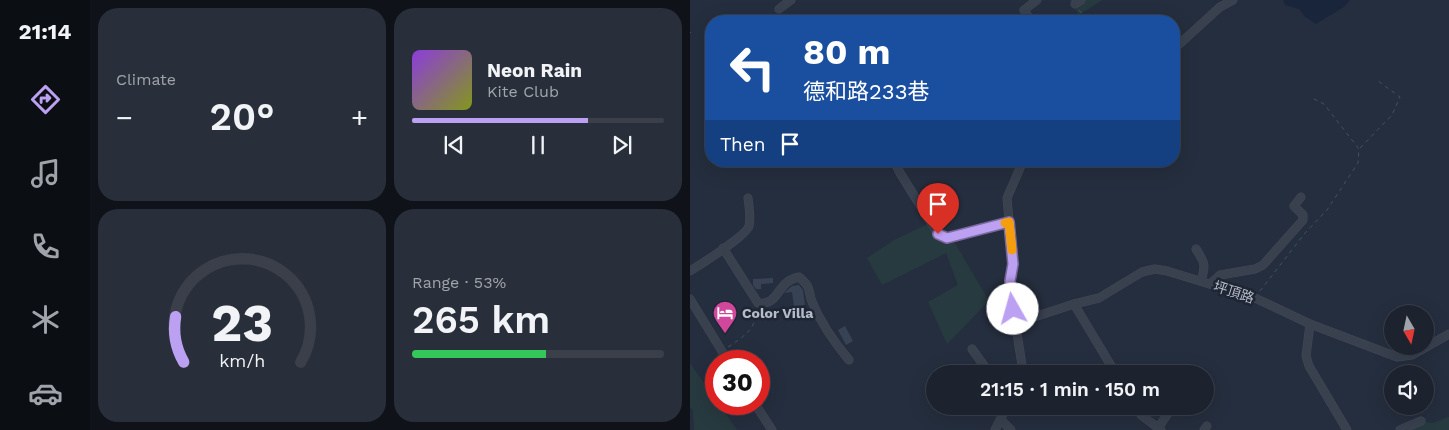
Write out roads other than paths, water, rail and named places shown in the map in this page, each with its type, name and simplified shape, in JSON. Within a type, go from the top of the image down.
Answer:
[{"type":"street","points":[[779,9],[791,0]]},
{"type":"street","points":[[1027,15],[1024,10],[1037,0]]},
{"type":"street","points":[[1180,44],[1220,7],[1233,0]]},
{"type":"street","points":[[897,167],[938,234],[947,238],[1009,222]]},
{"type":"street","points":[[1020,167],[1007,198],[1013,264],[1010,295],[1022,365]]},
{"type":"street","points":[[1210,284],[1220,275],[1255,269],[1263,265],[1303,220],[1303,215],[1294,206],[1301,197]]},
{"type":"street","points":[[690,271],[707,262],[745,233],[749,226],[748,198]]},
{"type":"street","points":[[723,248],[758,302],[770,301],[775,298],[786,281],[799,276],[809,286],[812,302],[831,338],[849,360]]},
{"type":"street","points":[[1196,249],[1205,263],[1205,270],[1201,281]]},
{"type":"street","name":"坪頂路","points":[[1016,323],[1099,298],[1136,274],[1148,270],[1168,271],[1255,298],[1310,324],[1397,357],[1412,355],[1449,334]]},
{"type":"street","points":[[690,299],[720,350]]},
{"type":"street","points":[[1074,304],[1111,365]]},
{"type":"street","points":[[1310,324],[1306,356],[1309,366],[1347,430]]},
{"type":"street","points":[[972,348],[984,365]]},
{"type":"street","points":[[762,415],[772,430]]},
{"type":"street","points":[[995,430],[1003,415]]},
{"type":"street","points":[[1141,415],[1159,429],[1168,415]]},
{"type":"street","points":[[1001,420],[1011,430]]},
{"type":"street","points":[[1400,430],[1421,421]]},
{"type":"water","points":[[1283,0],[1350,0],[1344,7],[1316,24],[1305,17],[1299,9],[1285,5]]},
{"type":"place","name":"Color Villa","points":[[725,334]]}]
